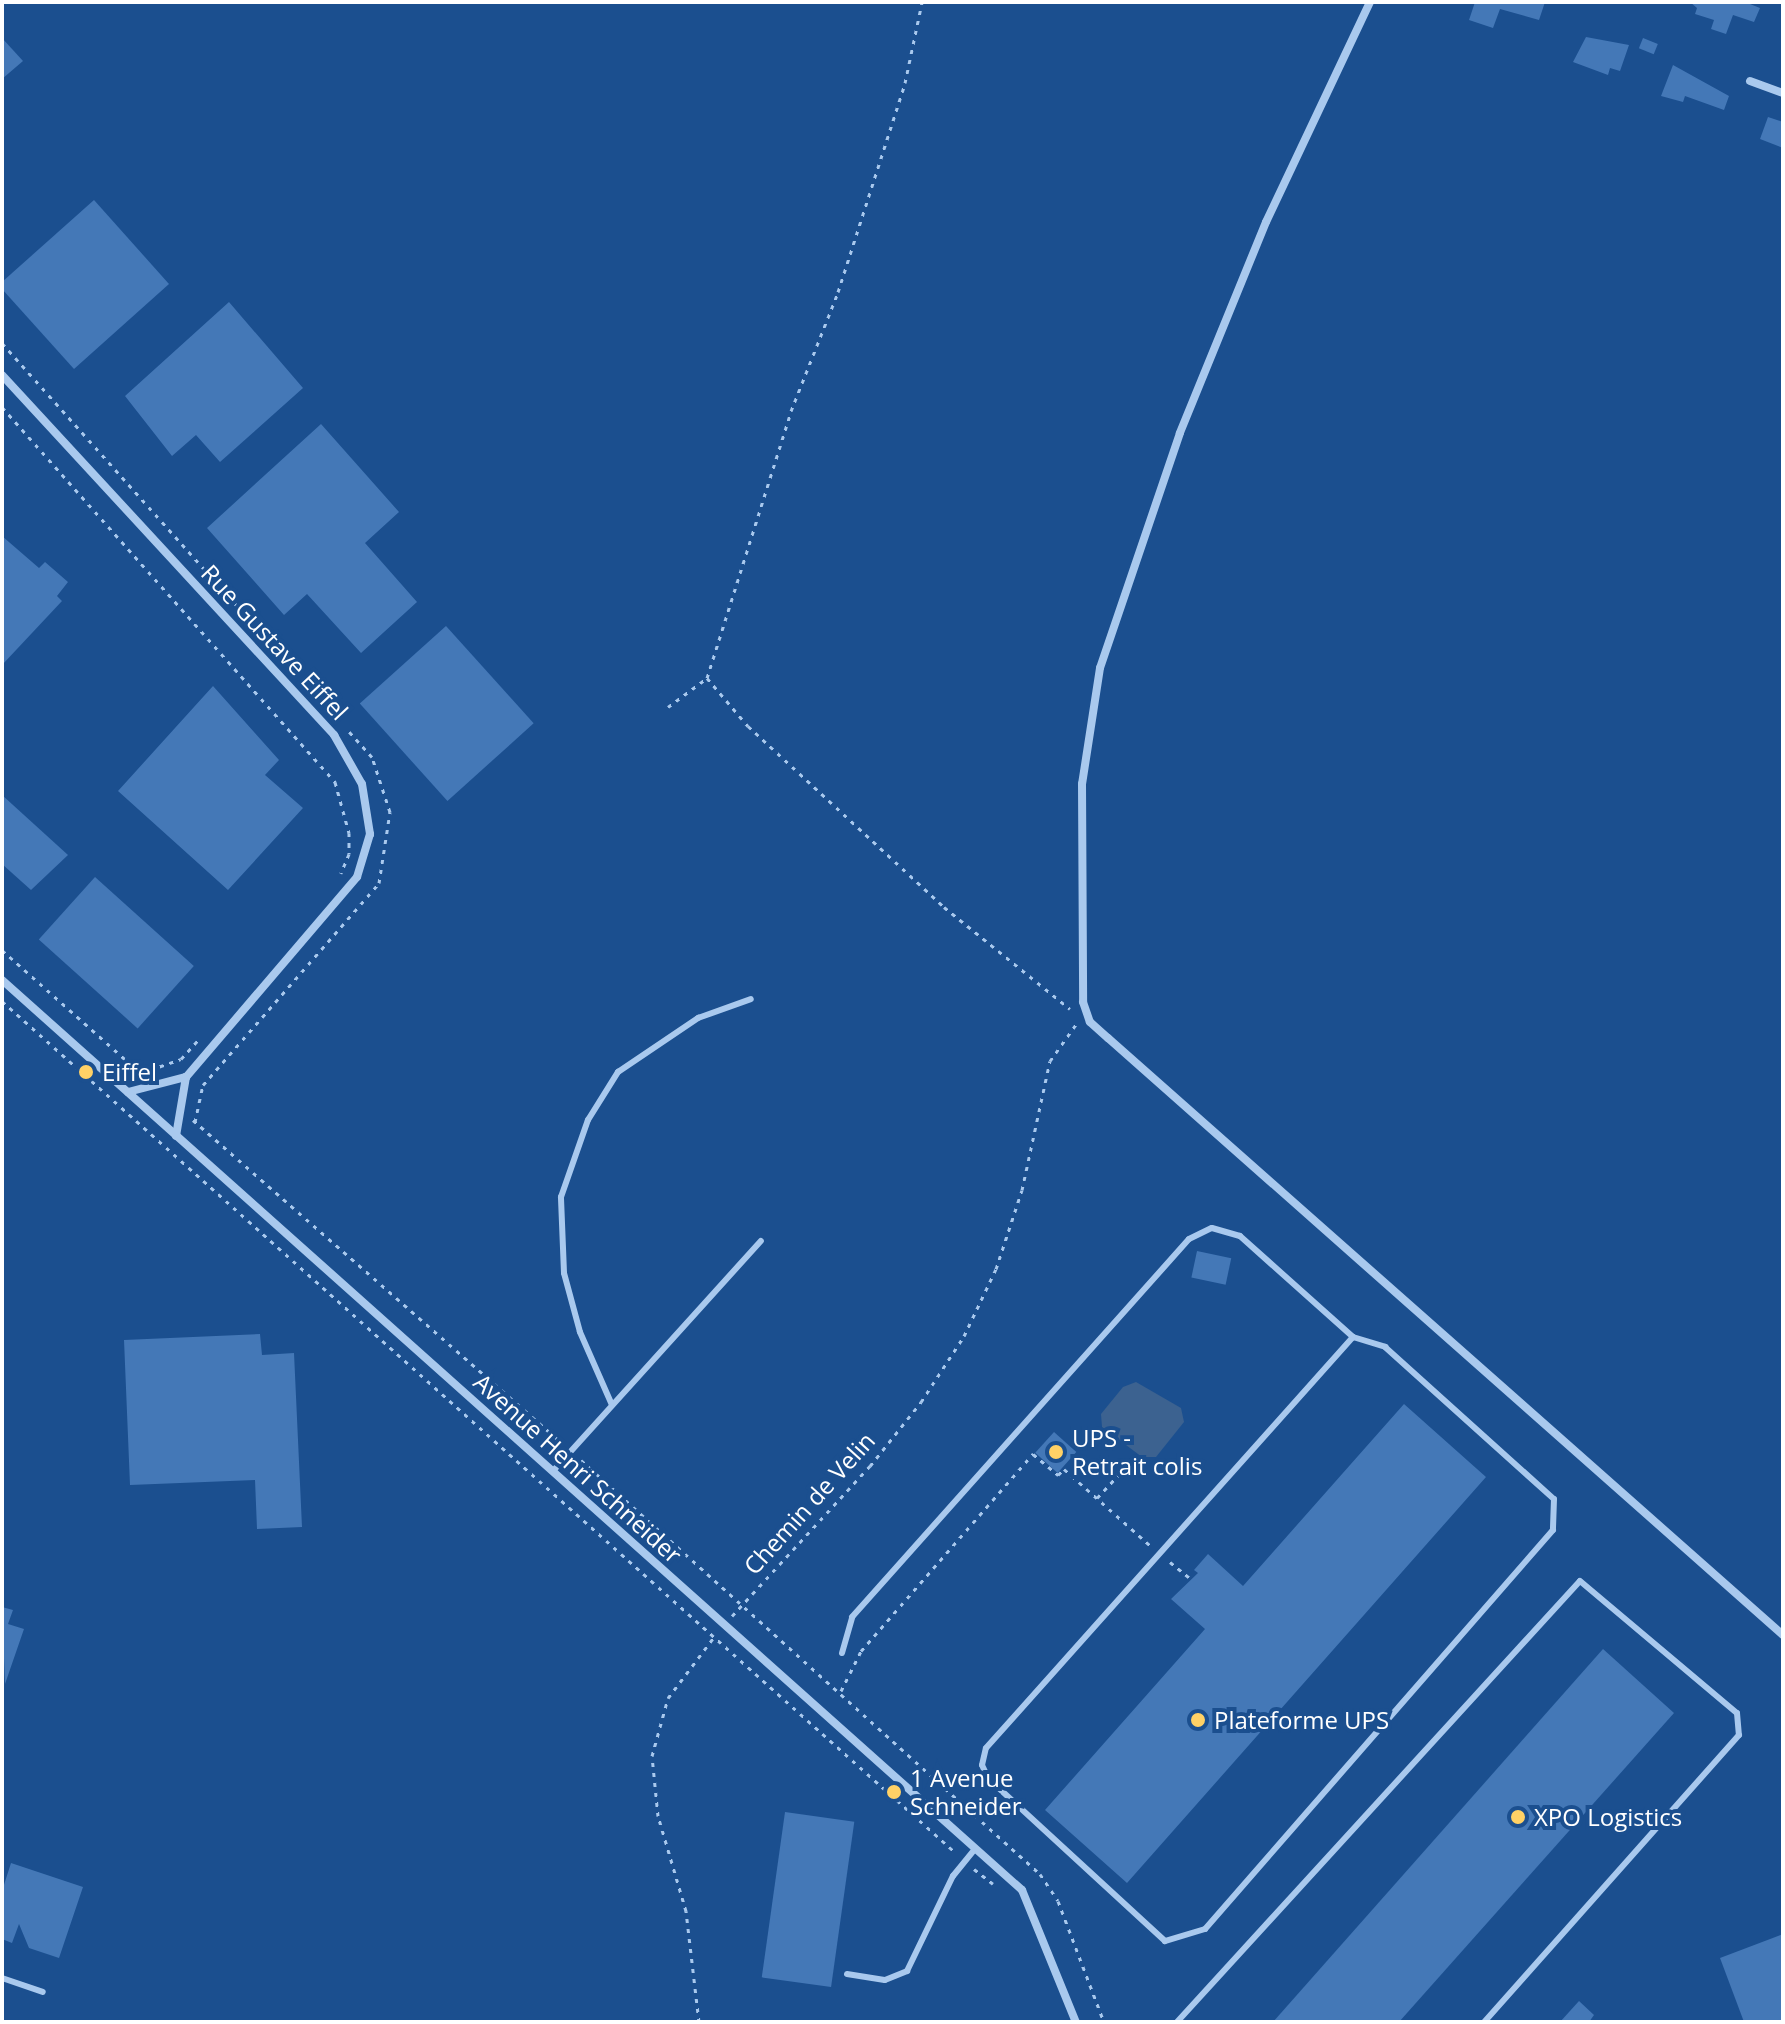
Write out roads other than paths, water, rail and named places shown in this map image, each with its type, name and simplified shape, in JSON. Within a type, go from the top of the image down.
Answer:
[{"type":"street","points":[[1370,2],[1357,22],[1266,222],[1180,433],[1100,668],[1082,784],[1079,882],[1079,977],[1090,1022],[1783,1635]]},
{"type":"street","points":[[1750,81],[1783,93]]},
{"type":"street","name":"Rue Gustave Eiffel","points":[[2,375],[334,735],[362,784],[370,834],[357,877],[186,1077]]},
{"type":"street","name":"Avenue Henri Schneider","points":[[2,980],[1022,1890],[1076,2022]]},
{"type":"street","points":[[128,1092],[186,1077],[176,1136]]},
{"type":"lane","points":[[612,1405],[580,1332],[564,1273],[561,1197],[588,1120],[618,1072],[698,1018],[751,999]]},
{"type":"lane","points":[[842,1653],[852,1617],[1189,1239],[1212,1228],[1240,1236],[1353,1337],[1385,1347],[1554,1499],[1553,1530],[1205,1929],[1165,1941],[988,1778],[982,1765],[986,1748],[1353,1337]]},
{"type":"lane","points":[[553,1471],[761,1241]]},
{"type":"lane","points":[[1177,2022],[1580,1581],[1737,1713],[1739,1735],[1484,2022]]},
{"type":"lane","points":[[847,1974],[885,1980],[907,1971],[919,1939],[975,1849]]},
{"type":"lane","points":[[2,1978],[43,1992]]},
{"type":"water","points":[[1136,1382],[1181,1408],[1184,1422],[1156,1457],[1142,1457],[1102,1427],[1101,1414],[1123,1387]]},
{"type":"place","name":"Eiffel","points":[[86,1072]]},
{"type":"place","name":"UPS - Retrait colis","points":[[1056,1452]]},
{"type":"place","name":"Plateforme UPS","points":[[1198,1720]]},
{"type":"place","name":"1 Avenue Schneider","points":[[894,1792]]},
{"type":"place","name":"XPO Logistics","points":[[1518,1817]]}]
